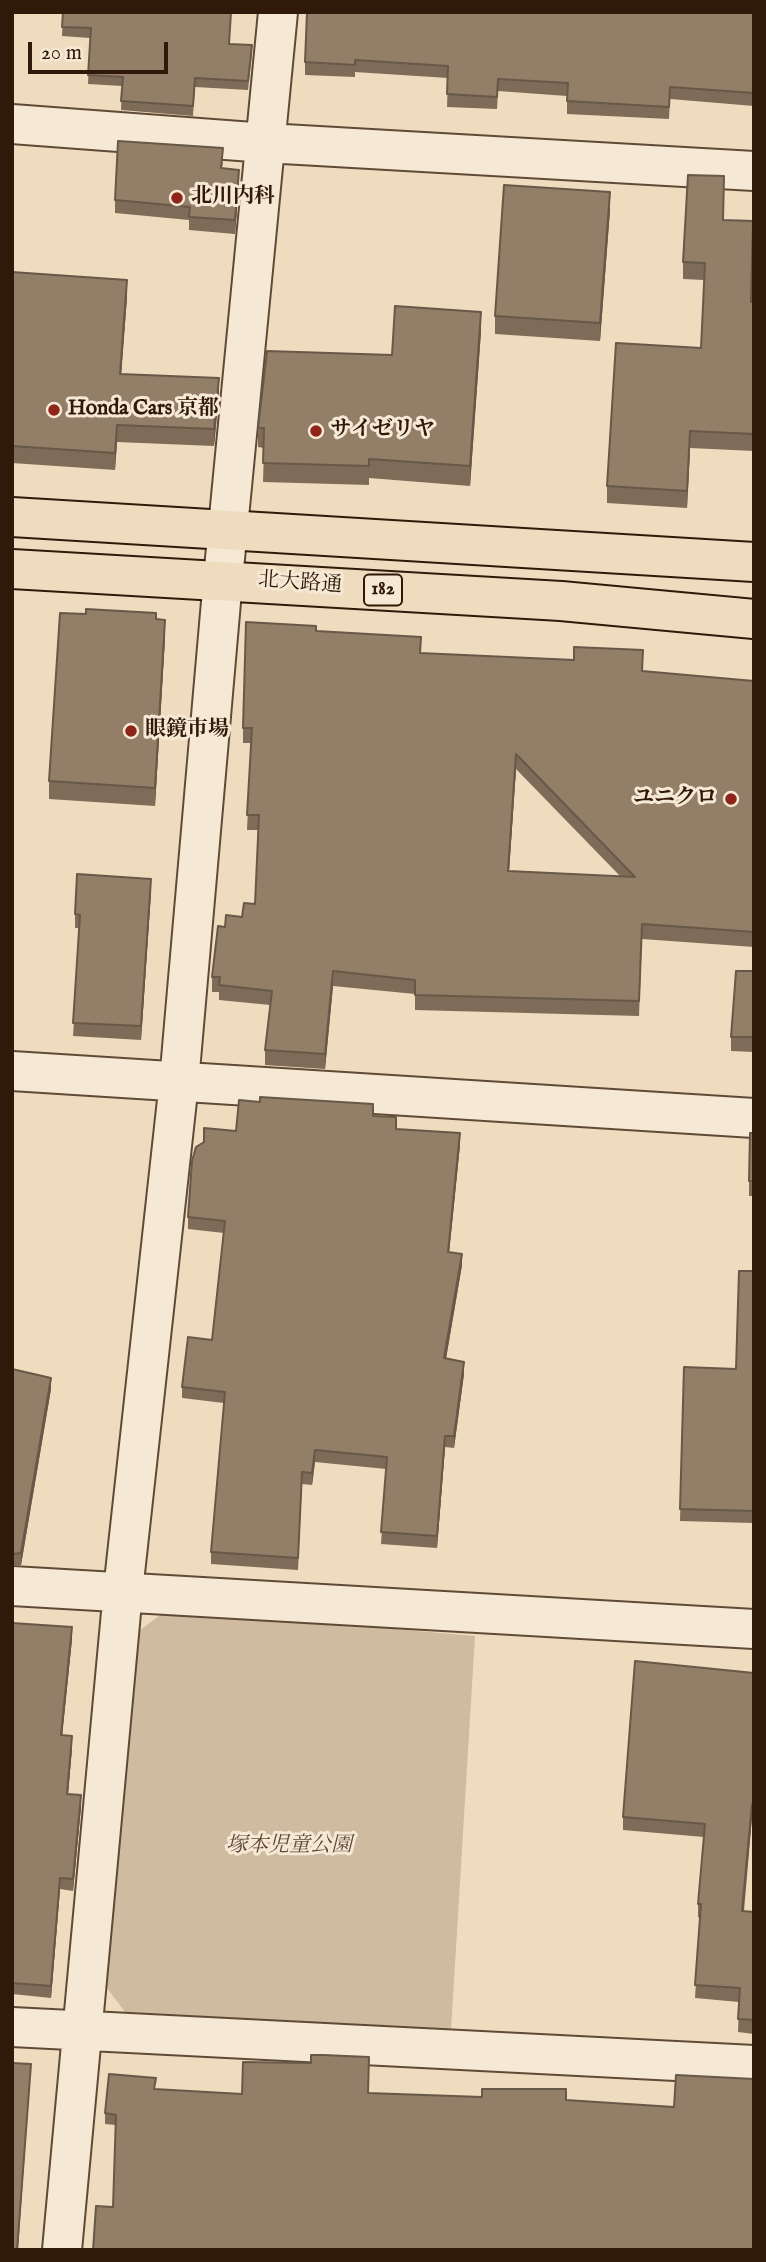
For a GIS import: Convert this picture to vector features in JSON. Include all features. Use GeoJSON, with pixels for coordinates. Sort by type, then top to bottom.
{"type":"FeatureCollection","features":[{"type":"Feature","properties":{"kind":"main road"},"geometry":{"type":"LineString","coordinates":[[12,517],[754,562]]}},
{"type":"Feature","properties":{"kind":"main road","name":"北大路通"},"geometry":{"type":"LineString","coordinates":[[12,569],[223,579],[561,601],[754,620]]}},
{"type":"Feature","properties":{"kind":"street"},"geometry":{"type":"LineString","coordinates":[[62,2250],[123,1591],[179,1082],[223,579],[278,12]]}},
{"type":"Feature","properties":{"kind":"street"},"geometry":{"type":"LineString","coordinates":[[12,124],[266,143],[754,171]]}},
{"type":"Feature","properties":{"kind":"street"},"geometry":{"type":"LineString","coordinates":[[12,1071],[754,1118]]}},
{"type":"Feature","properties":{"kind":"street"},"geometry":{"type":"LineString","coordinates":[[12,1586],[754,1629]]}},
{"type":"Feature","properties":{"kind":"street"},"geometry":{"type":"LineString","coordinates":[[12,2027],[754,2064]]}},
{"type":"Feature","properties":{"kind":"green space","name":"塚本児童公園"},"geometry":{"type":"Polygon","coordinates":[[[168,1609],[475,1636],[451,2030],[125,2012],[101,1980],[139,1631],[168,1609]]]}},
{"type":"Feature","properties":{"kind":"building"},"geometry":{"type":"Polygon","coordinates":[[[63,12],[231,12],[229,44],[252,45],[248,81],[195,78],[193,106],[121,101],[123,77],[88,75],[91,28],[62,27],[63,12]]]}},
{"type":"Feature","properties":{"kind":"building"},"geometry":{"type":"Polygon","coordinates":[[[307,12],[754,12],[754,93],[670,87],[669,107],[567,101],[568,83],[498,79],[497,97],[447,94],[448,66],[355,60],[355,65],[305,62],[307,12]]]}},
{"type":"Feature","properties":{"kind":"building","name":"北川内科"},"geometry":{"type":"Polygon","coordinates":[[[118,141],[223,148],[221,168],[239,170],[235,220],[189,217],[190,207],[115,200],[118,141]]]}},
{"type":"Feature","properties":{"kind":"building"},"geometry":{"type":"Polygon","coordinates":[[[688,175],[724,176],[723,220],[753,221],[751,302],[754,302],[754,434],[690,431],[687,491],[607,486],[616,343],[701,348],[705,263],[683,262],[688,175]]]}},
{"type":"Feature","properties":{"kind":"building"},"geometry":{"type":"Polygon","coordinates":[[[504,185],[610,192],[600,323],[495,316],[504,185]]]}},
{"type":"Feature","properties":{"kind":"building"},"geometry":{"type":"Polygon","coordinates":[[[12,272],[127,280],[120,374],[219,378],[214,429],[117,425],[115,453],[12,446],[12,272]]]}},
{"type":"Feature","properties":{"kind":"building"},"geometry":{"type":"Polygon","coordinates":[[[395,306],[481,312],[470,466],[369,459],[369,466],[263,463],[264,428],[258,428],[267,351],[392,355],[395,306]]]}},
{"type":"Feature","properties":{"kind":"building"},"geometry":{"type":"Polygon","coordinates":[[[86,609],[156,613],[156,619],[165,620],[155,788],[49,781],[60,613],[86,614],[86,609]]]}},
{"type":"Feature","properties":{"kind":"building"},"geometry":{"type":"Polygon","coordinates":[[[246,622],[316,626],[316,631],[421,637],[420,653],[574,660],[574,647],[643,650],[642,671],[754,681],[754,932],[642,924],[639,1001],[415,995],[415,980],[333,971],[325,1054],[265,1050],[272,991],[219,985],[220,977],[212,977],[218,926],[225,927],[226,915],[242,917],[244,903],[255,904],[259,815],[247,815],[252,728],[243,728],[246,622]],[[516,754],[508,871],[635,877],[516,754]]]}},
{"type":"Feature","properties":{"kind":"building"},"geometry":{"type":"Polygon","coordinates":[[[77,874],[151,879],[141,1026],[73,1023],[80,915],[75,914],[77,874]]]}},
{"type":"Feature","properties":{"kind":"building"},"geometry":{"type":"Polygon","coordinates":[[[736,971],[754,971],[754,1037],[731,1037],[736,971]]]}},
{"type":"Feature","properties":{"kind":"building"},"geometry":{"type":"Polygon","coordinates":[[[260,1097],[373,1104],[373,1116],[396,1117],[396,1129],[460,1133],[448,1252],[462,1254],[444,1358],[464,1362],[454,1436],[445,1436],[437,1536],[381,1532],[387,1457],[315,1450],[312,1473],[302,1472],[298,1558],[211,1552],[225,1392],[182,1387],[188,1337],[212,1340],[225,1221],[188,1217],[192,1161],[196,1147],[204,1142],[204,1128],[236,1131],[239,1100],[260,1102],[260,1097]]]}},
{"type":"Feature","properties":{"kind":"building"},"geometry":{"type":"Polygon","coordinates":[[[750,1133],[754,1133],[754,1181],[749,1181],[750,1133]]]}},
{"type":"Feature","properties":{"kind":"building"},"geometry":{"type":"Polygon","coordinates":[[[739,1271],[754,1271],[754,1511],[680,1509],[684,1367],[736,1369],[739,1271]]]}},
{"type":"Feature","properties":{"kind":"building"},"geometry":{"type":"Polygon","coordinates":[[[12,1369],[51,1378],[21,1553],[12,1554],[12,1369]]]}},
{"type":"Feature","properties":{"kind":"building"},"geometry":{"type":"Polygon","coordinates":[[[12,1623],[72,1627],[61,1735],[72,1736],[67,1794],[81,1795],[73,1879],[60,1878],[51,1986],[12,1983],[12,1623]]]}},
{"type":"Feature","properties":{"kind":"building"},"geometry":{"type":"Polygon","coordinates":[[[635,1661],[754,1673],[754,1804],[742,1911],[754,1912],[754,2020],[738,2019],[740,1988],[695,1985],[705,1824],[623,1817],[635,1661]]]}},
{"type":"Feature","properties":{"kind":"building"},"geometry":{"type":"Polygon","coordinates":[[[311,2055],[369,2057],[368,2093],[482,2097],[482,2089],[566,2089],[566,2100],[674,2107],[676,2075],[754,2079],[754,2250],[93,2250],[96,2206],[113,2207],[116,2115],[105,2113],[109,2074],[156,2078],[154,2089],[242,2094],[243,2062],[311,2063],[311,2055]]]}},
{"type":"Feature","properties":{"kind":"building"},"geometry":{"type":"Polygon","coordinates":[[[12,2063],[31,2064],[17,2250],[12,2250],[12,2063]]]}},
{"type":"Feature","properties":{"kind":"place","name":"北川内科"},"geometry":{"type":"Point","coordinates":[177,198]}},
{"type":"Feature","properties":{"kind":"place","name":"Honda Cars 京都"},"geometry":{"type":"Point","coordinates":[54,410]}},
{"type":"Feature","properties":{"kind":"place","name":"サイゼリヤ"},"geometry":{"type":"Point","coordinates":[316,431]}},
{"type":"Feature","properties":{"kind":"place","name":"眼鏡市場"},"geometry":{"type":"Point","coordinates":[131,731]}},
{"type":"Feature","properties":{"kind":"place","name":"ユニクロ"},"geometry":{"type":"Point","coordinates":[731,799]}}]}
